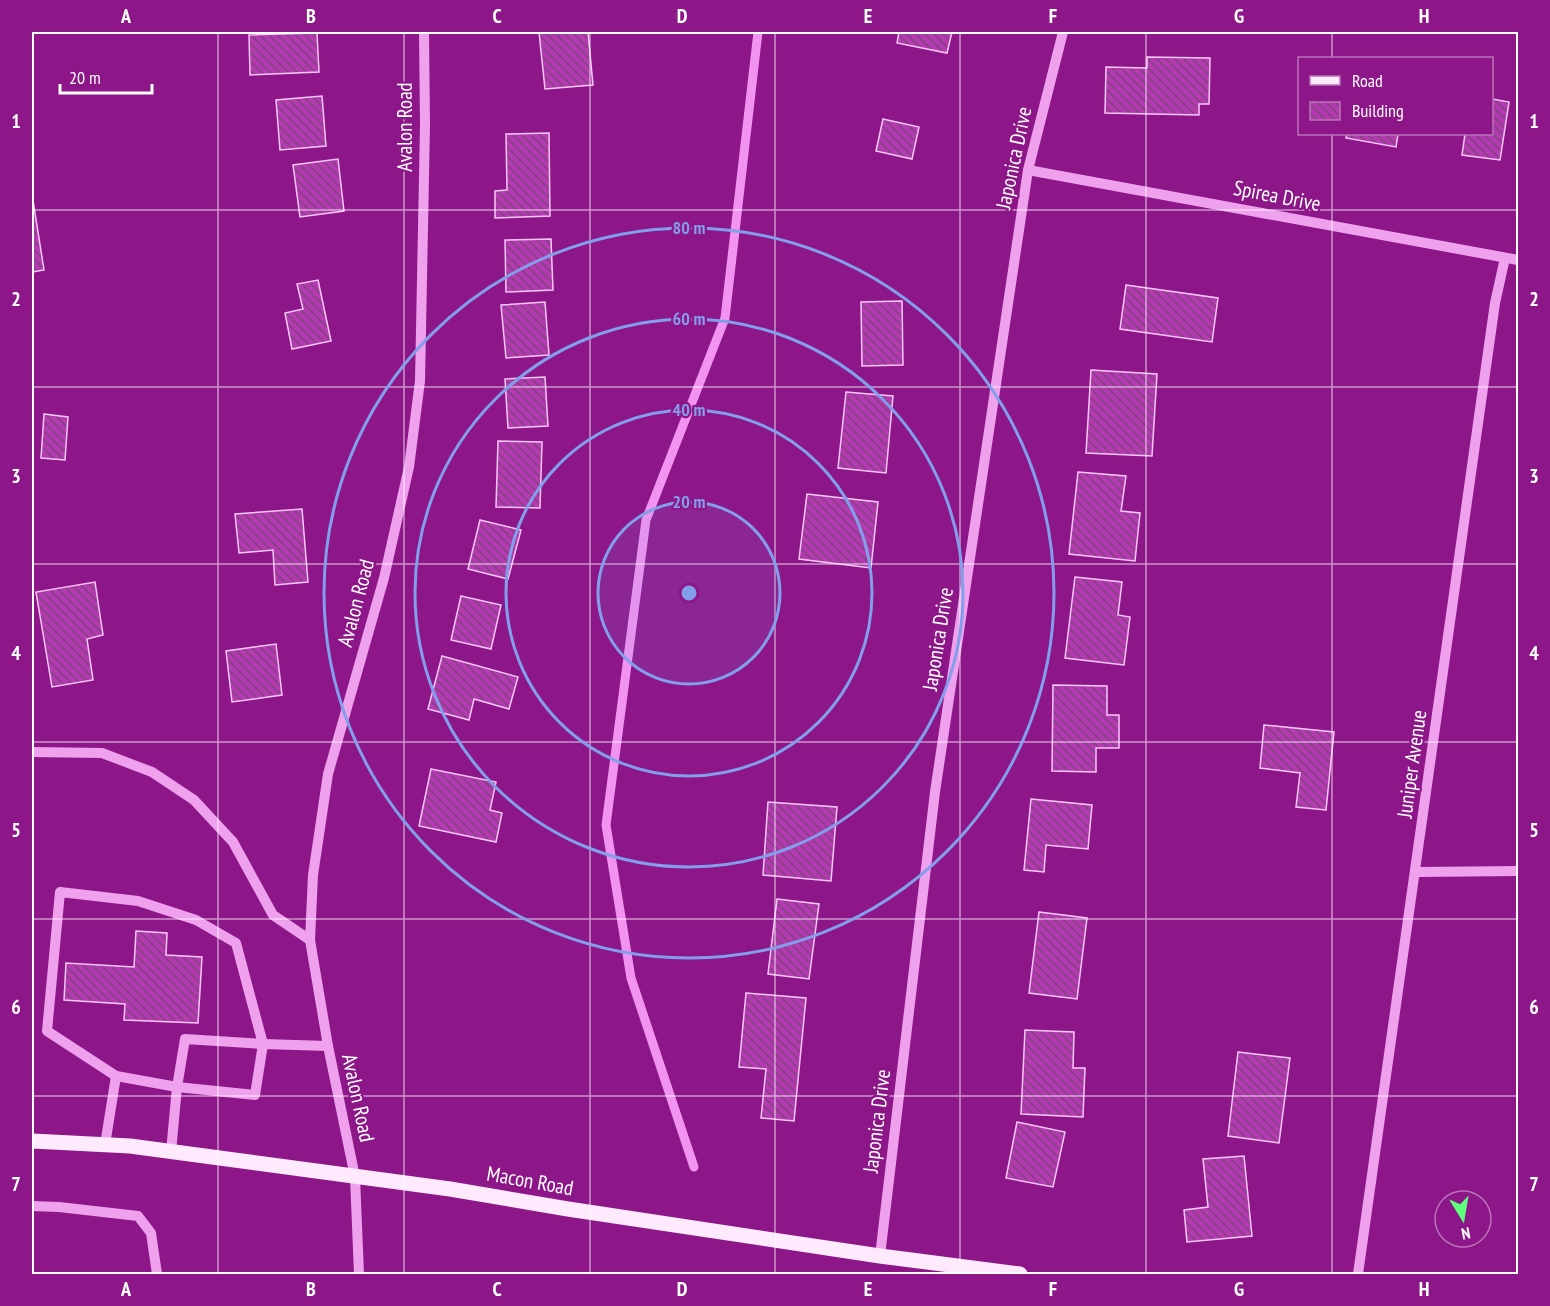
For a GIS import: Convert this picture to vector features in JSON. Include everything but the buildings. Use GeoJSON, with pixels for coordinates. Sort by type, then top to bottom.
{"type":"FeatureCollection","features":[{"type":"Feature","properties":{"kind":"main road","name":"Macon Road"},"geometry":{"type":"LineString","coordinates":[[32,1141],[171,1152],[450,1189],[568,1209],[1020,1275]]}},
{"type":"Feature","properties":{"kind":"street","name":"Avalon Road"},"geometry":{"type":"LineString","coordinates":[[359,1275],[355,1178],[328,1046],[310,940],[313,875],[328,774],[384,578],[409,467],[420,381],[425,125],[424,32]]}},
{"type":"Feature","properties":{"kind":"street","name":"Japonica Drive"},"geometry":{"type":"LineString","coordinates":[[880,1256],[935,792],[1028,170],[1062,32]]}},
{"type":"Feature","properties":{"kind":"street","name":"Spirea Drive"},"geometry":{"type":"LineString","coordinates":[[1028,170],[1518,260]]}},
{"type":"Feature","properties":{"kind":"street","name":"Juniper Avenue"},"geometry":{"type":"LineString","coordinates":[[1358,1275],[1417,872],[1495,303],[1505,258]]}},
{"type":"Feature","properties":{"kind":"street"},"geometry":{"type":"LineString","coordinates":[[32,752],[102,753],[152,772],[194,800],[233,842],[273,915],[310,940]]}},
{"type":"Feature","properties":{"kind":"street"},"geometry":{"type":"LineString","coordinates":[[1417,872],[1518,871]]}},
{"type":"Feature","properties":{"kind":"street"},"geometry":{"type":"LineString","coordinates":[[60,892],[148,904],[196,920],[236,943],[263,1044],[255,1095],[177,1087],[116,1076],[47,1031],[60,892]]}},
{"type":"Feature","properties":{"kind":"street"},"geometry":{"type":"LineString","coordinates":[[171,1152],[177,1087],[185,1039],[328,1046]]}},
{"type":"Feature","properties":{"kind":"street"},"geometry":{"type":"LineString","coordinates":[[105,1145],[116,1076]]}},
{"type":"Feature","properties":{"kind":"street"},"geometry":{"type":"LineString","coordinates":[[32,1206],[138,1216],[151,1233],[157,1275]]}},
{"type":"Feature","properties":{"kind":"waterway"},"geometry":{"type":"LineString","coordinates":[[694,1167],[631,978],[606,825],[646,520],[725,318],[758,32]]}}]}
